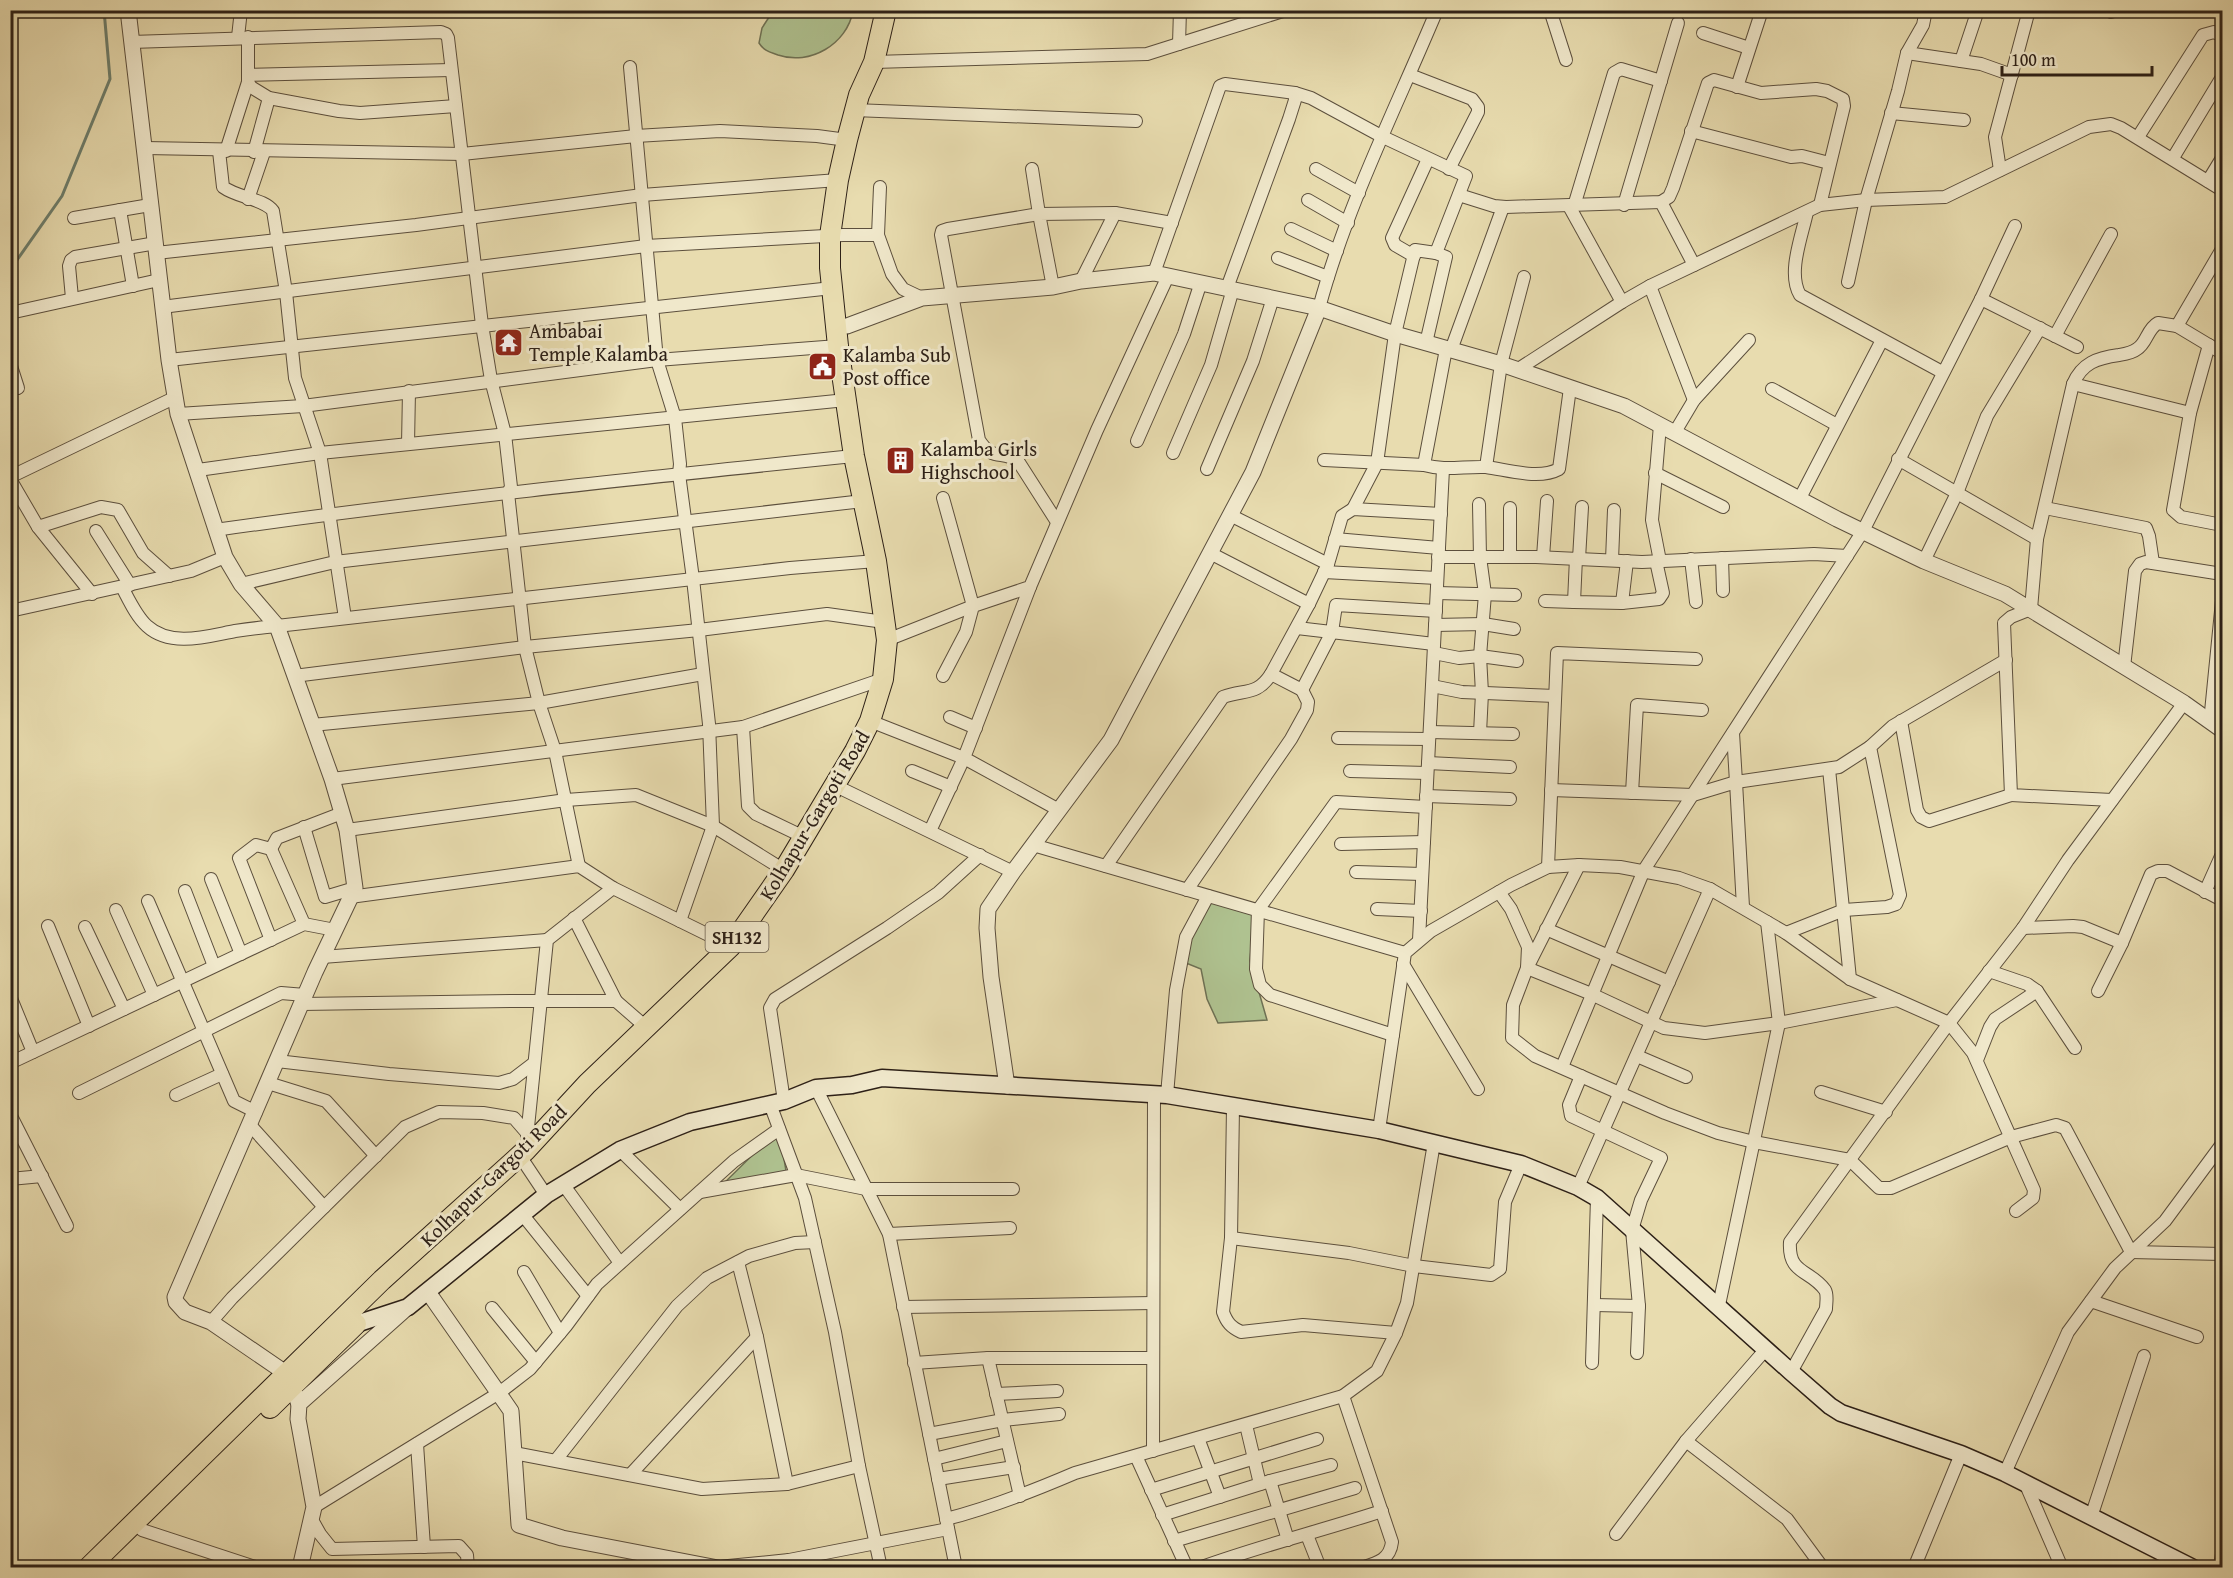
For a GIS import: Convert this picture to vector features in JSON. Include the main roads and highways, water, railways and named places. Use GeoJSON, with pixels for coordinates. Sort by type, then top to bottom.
{"type":"FeatureCollection","features":[{"type":"Feature","properties":{"kind":"main road"},"geometry":{"type":"LineString","coordinates":[[102,1568],[293,1389],[523,1151],[745,944],[779,896],[875,723],[895,683],[889,633],[886,554],[868,464],[847,326],[837,235],[858,145],[861,111],[870,98],[866,82],[874,62],[886,10]]}},
{"type":"Feature","properties":{"kind":"main road","name":"Kolhapur-Gargoti Road"},"geometry":{"type":"LineString","coordinates":[[861,111],[847,140],[838,180],[837,235],[830,268],[838,346],[854,456],[889,633],[875,723]]}},
{"type":"Feature","properties":{"kind":"main road","name":"Kolhapur-Gargoti Road"},"geometry":{"type":"LineString","coordinates":[[88,1568],[293,1389],[382,1280],[523,1151],[587,1084],[731,946],[804,837],[840,788]]}},
{"type":"Feature","properties":{"kind":"main road"},"geometry":{"type":"LineString","coordinates":[[357,1324],[408,1307],[522,1214],[563,1184],[620,1150],[690,1122],[777,1102],[816,1088],[852,1085],[882,1078],[1160,1095],[1379,1130],[1521,1164],[1578,1187],[1597,1198],[1719,1305],[1766,1350],[1841,1413],[1961,1454],[2006,1473],[2192,1567]]}},
{"type":"Feature","properties":{"kind":"waterway"},"geometry":{"type":"LineString","coordinates":[[10,270],[62,196],[110,79],[104,10]]}},
{"type":"Feature","properties":{"kind":"place","name":"Ambabai Temple Kalamba"},"geometry":{"type":"Point","coordinates":[508,342]}},
{"type":"Feature","properties":{"kind":"place","name":"Kalamba Sub Post office"},"geometry":{"type":"Point","coordinates":[822,366]}},
{"type":"Feature","properties":{"kind":"place","name":"Kalamba Girls Highschool"},"geometry":{"type":"Point","coordinates":[900,460]}}]}
